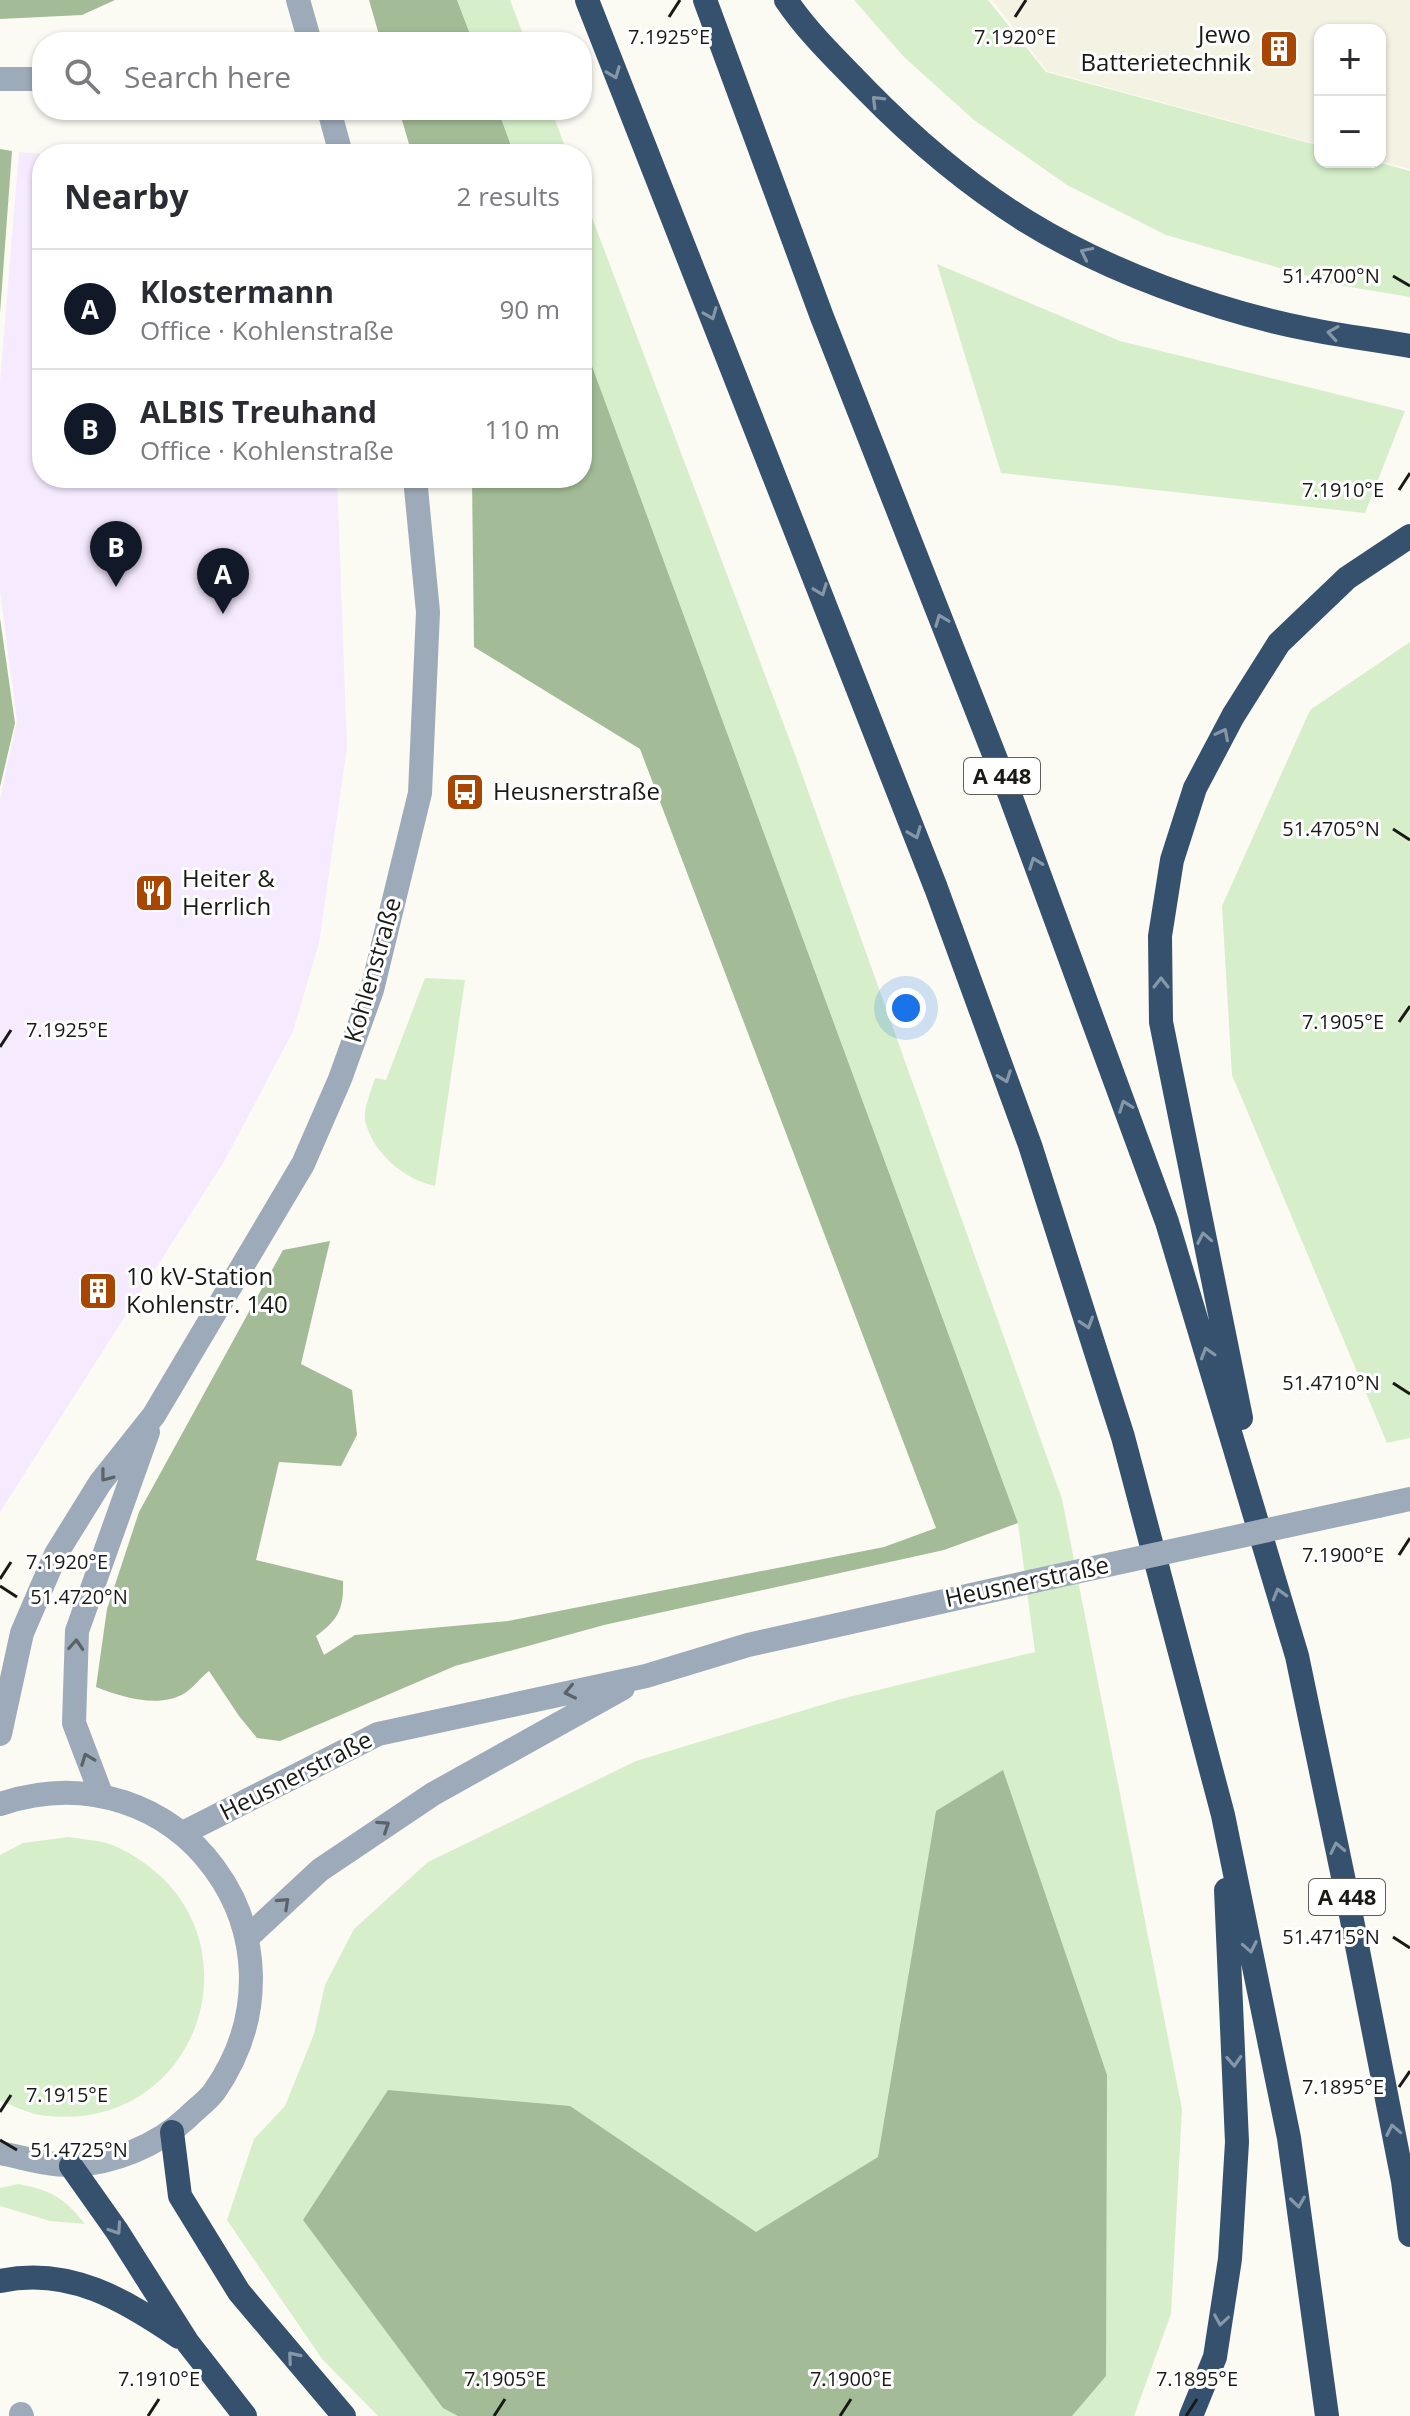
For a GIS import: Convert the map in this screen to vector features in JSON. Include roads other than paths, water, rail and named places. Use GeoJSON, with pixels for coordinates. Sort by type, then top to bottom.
{"type":"FeatureCollection","features":[{"type":"Feature","properties":{"kind":"highway"},"geometry":{"type":"LineString","coordinates":[[587,0],[936,888],[1030,1145],[1123,1437],[1223,1815],[1289,2138],[1327,2416]]}},
{"type":"Feature","properties":{"kind":"highway","name":"A 448"},"geometry":{"type":"LineString","coordinates":[[705,0],[822,317],[1010,795],[1167,1222],[1303,1686],[1384,2087],[1410,2235]]}},
{"type":"Feature","properties":{"kind":"highway"},"geometry":{"type":"LineString","coordinates":[[786,0],[804,27],[898,122],[962,175],[1025,221],[1090,256],[1228,309],[1307,329],[1410,346]]}},
{"type":"Feature","properties":{"kind":"highway"},"geometry":{"type":"LineString","coordinates":[[1269,1562],[1161,1022],[1160,936],[1172,860],[1195,788],[1233,716],[1279,643],[1347,578],[1410,536]]}},
{"type":"Feature","properties":{"kind":"highway"},"geometry":{"type":"LineString","coordinates":[[1191,2416],[1215,2357],[1230,2259],[1237,2142],[1223,1815]]}},
{"type":"Feature","properties":{"kind":"highway"},"geometry":{"type":"LineString","coordinates":[[172,2132],[180,2196],[239,2292],[344,2416]]}},
{"type":"Feature","properties":{"kind":"highway"},"geometry":{"type":"LineString","coordinates":[[71,2166],[117,2231],[188,2343],[245,2416]]}},
{"type":"Feature","properties":{"kind":"highway"},"geometry":{"type":"LineString","coordinates":[[0,2281],[20,2276],[96,2287],[138,2309],[188,2343]]}},
{"type":"Feature","properties":{"kind":"street"},"geometry":{"type":"LineString","coordinates":[[298,0],[307,32]]}},
{"type":"Feature","properties":{"kind":"street"},"geometry":{"type":"LineString","coordinates":[[0,79],[32,79]]}},
{"type":"Feature","properties":{"kind":"street"},"geometry":{"type":"LineString","coordinates":[[332,120],[338,144]]}},
{"type":"Feature","properties":{"kind":"street","name":"Kohlenstraße"},"geometry":{"type":"LineString","coordinates":[[0,1734],[22,1633],[56,1554],[100,1483],[154,1415],[303,1164],[340,1079],[372,990],[420,793],[428,612],[416,488]]}},
{"type":"Feature","properties":{"kind":"street","name":"Kohlenstraße"},"geometry":{"type":"LineString","coordinates":[[101,1794],[74,1723],[77,1631],[154,1415]]}},
{"type":"Feature","properties":{"kind":"street","name":"Heusnerstraße"},"geometry":{"type":"LineString","coordinates":[[183,1833],[378,1734],[646,1676],[748,1645],[1410,1499]]}},
{"type":"Feature","properties":{"kind":"street","name":"Heusnerstraße"},"geometry":{"type":"LineString","coordinates":[[248,1937],[320,1870],[433,1794],[646,1676]]}},
{"type":"Feature","properties":{"kind":"street"},"geometry":{"type":"LineString","coordinates":[[0,1804],[23,1796],[62,1791],[101,1794],[145,1808],[183,1833],[224,1880],[248,1937],[252,1992],[240,2046],[213,2094],[172,2132],[124,2156],[71,2166],[0,2153]]}},
{"type":"Feature","properties":{"kind":"place","name":"Jewo Batterietechnik"},"geometry":{"type":"Point","coordinates":[1279,49]}},
{"type":"Feature","properties":{"kind":"place","name":"ALBIS Treuhand"},"geometry":{"type":"Point","coordinates":[116,587]}},
{"type":"Feature","properties":{"kind":"place","name":"Klostermann"},"geometry":{"type":"Point","coordinates":[223,614]}},
{"type":"Feature","properties":{"kind":"place","name":"Heusnerstraße"},"geometry":{"type":"Point","coordinates":[465,792]}},
{"type":"Feature","properties":{"kind":"place","name":"Heiter & Herrlich"},"geometry":{"type":"Point","coordinates":[154,893]}},
{"type":"Feature","properties":{"kind":"place","name":"10 kV-Station Kohlenstr. 140"},"geometry":{"type":"Point","coordinates":[98,1291]}}]}
